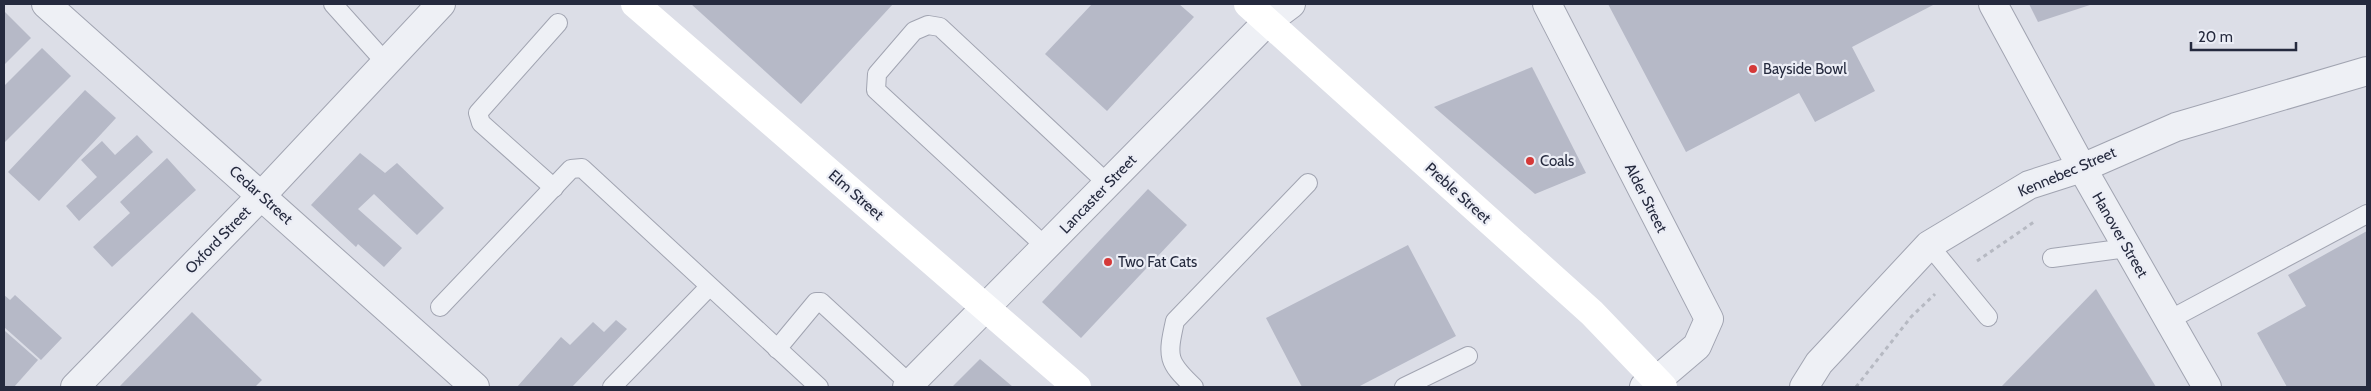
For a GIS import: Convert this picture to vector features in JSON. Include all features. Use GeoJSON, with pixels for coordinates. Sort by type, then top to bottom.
{"type":"FeatureCollection","features":[{"type":"Feature","properties":{"kind":"main road","name":"Elm Street"},"geometry":{"type":"LineString","coordinates":[[635,4],[1077,387]]}},
{"type":"Feature","properties":{"kind":"main road","name":"Preble Street"},"geometry":{"type":"LineString","coordinates":[[1258,13],[1592,313],[1654,385]]}},
{"type":"Feature","properties":{"kind":"street","name":"Cedar Street"},"geometry":{"type":"LineString","coordinates":[[46,4],[475,387]]}},
{"type":"Feature","properties":{"kind":"street","name":"Oxford Street"},"geometry":{"type":"LineString","coordinates":[[75,387],[262,195],[441,4]]}},
{"type":"Feature","properties":{"kind":"street","name":"Lancaster Street"},"geometry":{"type":"LineString","coordinates":[[909,386],[1108,184],[1258,13],[1291,4]]}},
{"type":"Feature","properties":{"kind":"street","name":"Alder Street"},"geometry":{"type":"LineString","coordinates":[[1547,4],[1709,319],[1697,346],[1654,385]]}},
{"type":"Feature","properties":{"kind":"street","name":"Hanover Street"},"geometry":{"type":"LineString","coordinates":[[1993,4],[2082,168],[2207,387]]}},
{"type":"Feature","properties":{"kind":"street","name":"Kennebec Street"},"geometry":{"type":"LineString","coordinates":[[1804,387],[1819,363],[1929,244],[2029,185],[2082,168],[2176,127],[2367,71]]}},
{"type":"Feature","properties":{"kind":"lane"},"geometry":{"type":"LineString","coordinates":[[333,4],[385,62]]}},
{"type":"Feature","properties":{"kind":"lane"},"geometry":{"type":"LineString","coordinates":[[554,188],[481,123],[478,113],[558,23]]}},
{"type":"Feature","properties":{"kind":"lane"},"geometry":{"type":"LineString","coordinates":[[1046,247],[876,90],[877,74],[914,31],[928,25],[940,27],[1108,184]]}},
{"type":"Feature","properties":{"kind":"lane"},"geometry":{"type":"LineString","coordinates":[[440,307],[571,169],[582,168],[818,387]]}},
{"type":"Feature","properties":{"kind":"lane"},"geometry":{"type":"LineString","coordinates":[[1194,387],[1176,370],[1168,349],[1175,321],[1308,183]]}},
{"type":"Feature","properties":{"kind":"lane"},"geometry":{"type":"LineString","coordinates":[[2170,320],[2367,214]]}},
{"type":"Feature","properties":{"kind":"lane"},"geometry":{"type":"LineString","coordinates":[[1929,244],[1988,318]]}},
{"type":"Feature","properties":{"kind":"lane"},"geometry":{"type":"LineString","coordinates":[[2052,258],[2127,248]]}},
{"type":"Feature","properties":{"kind":"lane"},"geometry":{"type":"LineString","coordinates":[[612,387],[710,287]]}},
{"type":"Feature","properties":{"kind":"lane"},"geometry":{"type":"LineString","coordinates":[[777,349],[816,302],[821,302],[909,386]]}},
{"type":"Feature","properties":{"kind":"lane"},"geometry":{"type":"LineString","coordinates":[[1404,387],[1468,356]]}},
{"type":"Feature","properties":{"kind":"building"},"geometry":{"type":"Polygon","coordinates":[[[691,4],[893,4],[801,104],[691,4]]]}},
{"type":"Feature","properties":{"kind":"building"},"geometry":{"type":"Polygon","coordinates":[[[1092,4],[1179,4],[1194,17],[1107,111],[1045,54],[1092,4]]]}},
{"type":"Feature","properties":{"kind":"building","name":"Bayside Bowl"},"geometry":{"type":"Polygon","coordinates":[[[1608,4],[1935,4],[1852,47],[1875,91],[1815,122],[1799,93],[1686,152],[1608,4]]]}},
{"type":"Feature","properties":{"kind":"building"},"geometry":{"type":"Polygon","coordinates":[[[2029,4],[2093,4],[2038,22],[2029,4]]]}},
{"type":"Feature","properties":{"kind":"building"},"geometry":{"type":"Polygon","coordinates":[[[4,11],[31,38],[4,65],[4,11]]]}},
{"type":"Feature","properties":{"kind":"building"},"geometry":{"type":"Polygon","coordinates":[[[42,48],[71,76],[4,143],[4,86],[42,48]]]}},
{"type":"Feature","properties":{"kind":"building"},"geometry":{"type":"Polygon","coordinates":[[[1532,67],[1586,173],[1535,194],[1434,107],[1532,67]]]}},
{"type":"Feature","properties":{"kind":"building"},"geometry":{"type":"Polygon","coordinates":[[[85,90],[116,118],[39,201],[8,172],[85,90]]]}},
{"type":"Feature","properties":{"kind":"building"},"geometry":{"type":"Polygon","coordinates":[[[137,135],[153,152],[79,221],[66,206],[97,177],[81,160],[102,141],[115,155],[137,135]]]}},
{"type":"Feature","properties":{"kind":"building"},"geometry":{"type":"Polygon","coordinates":[[[360,153],[385,173],[397,163],[444,208],[417,235],[374,194],[358,209],[402,248],[384,267],[358,244],[356,247],[311,205],[360,153]]]}},
{"type":"Feature","properties":{"kind":"building"},"geometry":{"type":"Polygon","coordinates":[[[167,158],[196,190],[112,267],[93,247],[130,213],[120,202],[167,158]]]}},
{"type":"Feature","properties":{"kind":"building"},"geometry":{"type":"Polygon","coordinates":[[[1148,189],[1187,225],[1081,338],[1042,302],[1148,189]]]}},
{"type":"Feature","properties":{"kind":"building"},"geometry":{"type":"Polygon","coordinates":[[[2367,231],[2367,387],[2287,387],[2257,333],[2306,306],[2288,275],[2367,231]]]}},
{"type":"Feature","properties":{"kind":"building"},"geometry":{"type":"Polygon","coordinates":[[[1408,245],[1456,336],[1358,387],[1302,387],[1266,318],[1408,245]]]}},
{"type":"Feature","properties":{"kind":"building"},"geometry":{"type":"Polygon","coordinates":[[[2096,289],[2156,387],[2001,387],[2096,289]]]}},
{"type":"Feature","properties":{"kind":"building"},"geometry":{"type":"Polygon","coordinates":[[[4,295],[10,300],[15,295],[62,338],[41,360],[4,327],[4,295]]]}},
{"type":"Feature","properties":{"kind":"building"},"geometry":{"type":"Polygon","coordinates":[[[192,312],[262,380],[255,387],[119,387],[192,312]]]}},
{"type":"Feature","properties":{"kind":"building"},"geometry":{"type":"Polygon","coordinates":[[[616,320],[627,329],[572,387],[517,387],[561,337],[570,345],[593,322],[604,332],[616,320]]]}},
{"type":"Feature","properties":{"kind":"building"},"geometry":{"type":"Polygon","coordinates":[[[5,331],[38,360],[14,387],[4,387],[5,331]]]}},
{"type":"Feature","properties":{"kind":"building"},"geometry":{"type":"Polygon","coordinates":[[[980,359],[1013,387],[952,387],[980,359]]]}},
{"type":"Feature","properties":{"kind":"place","name":"Bayside Bowl"},"geometry":{"type":"Point","coordinates":[1753,69]}},
{"type":"Feature","properties":{"kind":"place","name":"Coals"},"geometry":{"type":"Point","coordinates":[1530,161]}},
{"type":"Feature","properties":{"kind":"place","name":"Two Fat Cats"},"geometry":{"type":"Point","coordinates":[1108,262]}}]}
